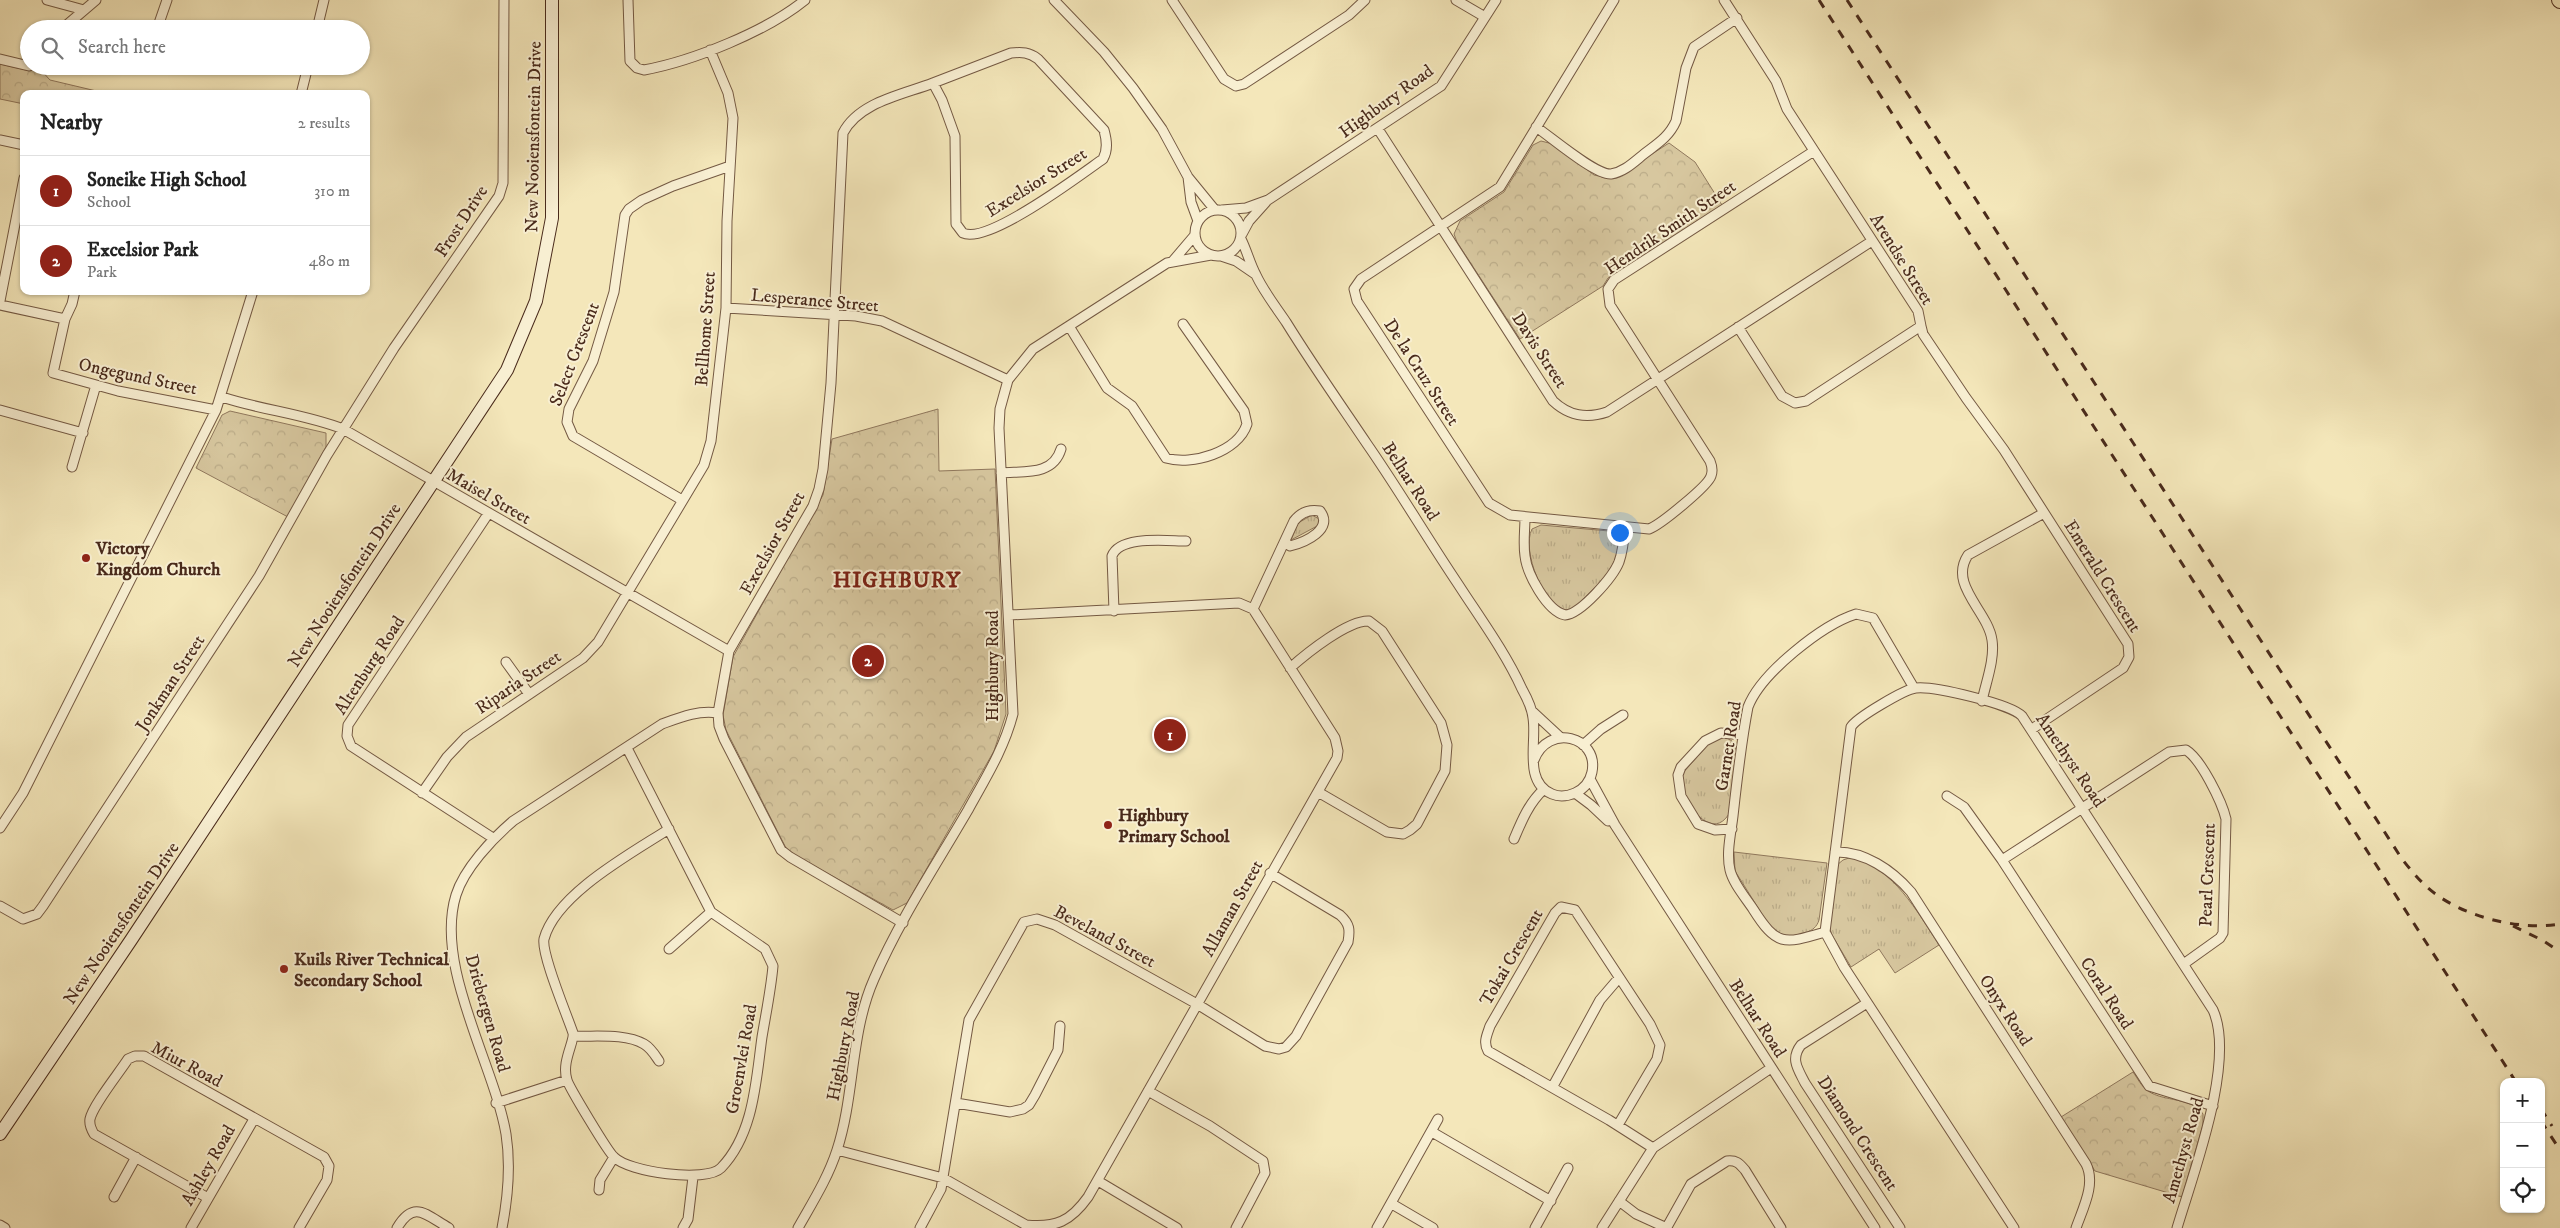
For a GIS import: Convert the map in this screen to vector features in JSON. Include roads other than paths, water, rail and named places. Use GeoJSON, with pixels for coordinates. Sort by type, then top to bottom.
{"type":"FeatureCollection","features":[{"type":"Feature","properties":{"kind":"street"},"geometry":{"type":"LineString","coordinates":[[47,0],[84,10]]}},
{"type":"Feature","properties":{"kind":"street"},"geometry":{"type":"LineString","coordinates":[[72,20],[96,0]]}},
{"type":"Feature","properties":{"kind":"street"},"geometry":{"type":"LineString","coordinates":[[160,20],[167,0]]}},
{"type":"Feature","properties":{"kind":"street"},"geometry":{"type":"LineString","coordinates":[[319,20],[324,0]]}},
{"type":"Feature","properties":{"kind":"street","name":"Frost Drive"},"geometry":{"type":"LineString","coordinates":[[343,429],[394,348],[499,196],[503,183],[504,0]]}},
{"type":"Feature","properties":{"kind":"street","name":"New Nooiensfontein Drive"},"geometry":{"type":"LineString","coordinates":[[0,1134],[131,940],[507,370],[536,301],[552,218],[552,0]]}},
{"type":"Feature","properties":{"kind":"street"},"geometry":{"type":"LineString","coordinates":[[628,0],[628,55],[630,61],[637,68],[644,70],[710,50],[770,23],[789,13],[806,0]]}},
{"type":"Feature","properties":{"kind":"street"},"geometry":{"type":"LineString","coordinates":[[1054,0],[1104,52],[1134,88],[1162,130],[1188,177],[1218,210]]}},
{"type":"Feature","properties":{"kind":"street"},"geometry":{"type":"LineString","coordinates":[[1172,0],[1224,79],[1236,86],[1244,84],[1349,15],[1364,0]]}},
{"type":"Feature","properties":{"kind":"street"},"geometry":{"type":"LineString","coordinates":[[1456,0],[1485,17]]}},
{"type":"Feature","properties":{"kind":"street","name":"Highbury Road"},"geometry":{"type":"LineString","coordinates":[[1218,210],[1246,208],[1268,200],[1378,130],[1441,86],[1496,0]]}},
{"type":"Feature","properties":{"kind":"street","name":"De la Cruz Street"},"geometry":{"type":"LineString","coordinates":[[1614,0],[1500,188],[1358,282],[1354,289],[1355,297],[1488,503],[1510,515],[1649,529],[1662,523],[1708,482],[1711,476],[1710,461],[1658,380]]}},
{"type":"Feature","properties":{"kind":"street","name":"Arendse Street"},"geometry":{"type":"LineString","coordinates":[[1724,0],[1776,81],[1787,108],[1918,311],[1921,326],[1806,401],[1795,403],[1782,396],[1738,327]]}},
{"type":"Feature","properties":{"kind":"street"},"geometry":{"type":"LineString","coordinates":[[1536,127],[1599,171],[1611,174],[1627,168],[1666,137],[1672,129],[1676,121],[1688,57],[1694,47],[1737,18]]}},
{"type":"Feature","properties":{"kind":"street","name":"Bellhome Street"},"geometry":{"type":"LineString","coordinates":[[627,593],[704,465],[711,441],[726,308],[733,111],[728,93],[710,50]]}},
{"type":"Feature","properties":{"kind":"street","name":"Excelsior Street"},"geometry":{"type":"LineString","coordinates":[[903,923],[781,850],[724,739],[719,726],[718,713],[729,651],[813,506],[820,489],[831,383],[843,133],[852,118],[860,111],[1011,53],[1031,54],[1038,59],[1104,130],[1106,139],[1105,154],[1102,160],[997,228],[981,233],[963,232],[956,224],[954,214],[955,136],[942,100],[933,83]]}},
{"type":"Feature","properties":{"kind":"street"},"geometry":{"type":"LineString","coordinates":[[0,59],[20,64]]}},
{"type":"Feature","properties":{"kind":"street"},"geometry":{"type":"LineString","coordinates":[[302,90],[306,75]]}},
{"type":"Feature","properties":{"kind":"street","name":"Davis Street"},"geometry":{"type":"LineString","coordinates":[[1378,130],[1553,401],[1564,410],[1585,416],[1607,412],[1872,241]]}},
{"type":"Feature","properties":{"kind":"street"},"geometry":{"type":"LineString","coordinates":[[0,140],[20,143]]}},
{"type":"Feature","properties":{"kind":"street","name":"Hendrik Smith Street"},"geometry":{"type":"LineString","coordinates":[[1658,380],[1608,301],[1608,289],[1612,282],[1814,151]]}},
{"type":"Feature","properties":{"kind":"street","name":"Select Crescent"},"geometry":{"type":"LineString","coordinates":[[682,500],[573,436],[569,428],[568,416],[593,361],[614,292],[622,222],[629,209],[673,186],[730,166]]}},
{"type":"Feature","properties":{"kind":"street"},"geometry":{"type":"LineString","coordinates":[[1188,177],[1191,202],[1198,221]]}},
{"type":"Feature","properties":{"kind":"street"},"geometry":{"type":"LineString","coordinates":[[0,301],[20,198]]}},
{"type":"Feature","properties":{"kind":"street","name":"Highbury Road"},"geometry":{"type":"LineString","coordinates":[[1241,236],[1249,222],[1268,200]]}},
{"type":"Feature","properties":{"kind":"street"},"geometry":{"type":"LineString","coordinates":[[1218,210],[1228,211],[1238,221],[1241,236],[1232,252],[1222,256],[1211,255],[1200,247],[1195,234],[1198,221],[1202,216],[1218,210]]}},
{"type":"Feature","properties":{"kind":"street","name":"Highbury Road"},"geometry":{"type":"LineString","coordinates":[[798,1228],[822,1186],[837,1150],[868,995],[903,923],[992,768],[1008,734],[1013,714],[1001,473],[1000,409],[1008,380],[1033,349],[1171,262],[1195,234]]}},
{"type":"Feature","properties":{"kind":"street","name":"Belhar Road"},"geometry":{"type":"LineString","coordinates":[[1241,236],[1256,274],[1492,637],[1518,681],[1531,710],[1534,728],[1534,760]]}},
{"type":"Feature","properties":{"kind":"street","name":"Highbury Road"},"geometry":{"type":"LineString","coordinates":[[1171,262],[1211,255]]}},
{"type":"Feature","properties":{"kind":"street","name":"Belhar Road"},"geometry":{"type":"LineString","coordinates":[[1222,256],[1236,261],[1256,274]]}},
{"type":"Feature","properties":{"kind":"street"},"geometry":{"type":"LineString","coordinates":[[0,305],[65,318],[74,295]]}},
{"type":"Feature","properties":{"kind":"street"},"geometry":{"type":"LineString","coordinates":[[0,828],[23,793],[216,410],[222,397],[252,295]]}},
{"type":"Feature","properties":{"kind":"street","name":"Lesperance Street"},"geometry":{"type":"LineString","coordinates":[[726,308],[835,315],[882,321],[1008,380]]}},
{"type":"Feature","properties":{"kind":"street","name":"Ongegund Street"},"geometry":{"type":"LineString","coordinates":[[65,318],[53,373],[96,386],[216,410]]}},
{"type":"Feature","properties":{"kind":"street"},"geometry":{"type":"LineString","coordinates":[[1069,326],[1107,388],[1132,406],[1166,458],[1188,461],[1201,460],[1218,452],[1241,436],[1247,424],[1244,411],[1182,324]]}},
{"type":"Feature","properties":{"kind":"street"},"geometry":{"type":"LineString","coordinates":[[1921,326],[1923,334],[1953,380],[2004,450],[2044,513]]}},
{"type":"Feature","properties":{"kind":"street"},"geometry":{"type":"LineString","coordinates":[[72,467],[96,386]]}},
{"type":"Feature","properties":{"kind":"street","name":"Maisel Street"},"geometry":{"type":"LineString","coordinates":[[222,397],[260,408],[327,423],[343,429],[729,651]]}},
{"type":"Feature","properties":{"kind":"street"},"geometry":{"type":"LineString","coordinates":[[0,410],[83,432]]}},
{"type":"Feature","properties":{"kind":"street","name":"Jonkman Street"},"geometry":{"type":"LineString","coordinates":[[0,906],[23,918],[37,914],[43,906],[259,576],[343,429]]}},
{"type":"Feature","properties":{"kind":"street"},"geometry":{"type":"LineString","coordinates":[[1001,473],[1045,470],[1054,463],[1061,449]]}},
{"type":"Feature","properties":{"kind":"street"},"geometry":{"type":"LineString","coordinates":[[1009,615],[1239,604],[1253,609],[1285,542],[1299,516],[1314,510],[1320,511],[1325,517],[1326,523],[1322,530],[1298,544],[1290,546],[1285,542]]}},
{"type":"Feature","properties":{"kind":"street","name":"Emerald Crescent"},"geometry":{"type":"LineString","coordinates":[[1982,700],[1993,649],[1992,636],[1963,581],[1962,567],[1968,555],[2044,513],[2128,644],[2129,657],[2123,668],[2032,729]]}},
{"type":"Feature","properties":{"kind":"street","name":"Altenburg Road"},"geometry":{"type":"LineString","coordinates":[[488,514],[348,725],[347,736],[351,746],[493,838]]}},
{"type":"Feature","properties":{"kind":"street"},"geometry":{"type":"LineString","coordinates":[[1525,517],[1524,554],[1530,573],[1550,607],[1565,615],[1579,610],[1614,572],[1622,555],[1625,527]]}},
{"type":"Feature","properties":{"kind":"street"},"geometry":{"type":"LineString","coordinates":[[1114,611],[1112,556],[1115,548],[1121,544],[1131,542],[1186,541]]}},
{"type":"Feature","properties":{"kind":"street","name":"Riparia Street"},"geometry":{"type":"LineString","coordinates":[[422,793],[447,757],[466,737],[583,658],[598,642],[627,593]]}},
{"type":"Feature","properties":{"kind":"street","name":"Allaman Street"},"geometry":{"type":"LineString","coordinates":[[837,1150],[943,1178],[1026,1225],[1041,1228],[1053,1227],[1068,1220],[1078,1211],[1098,1182],[1270,873],[1338,758],[1335,738],[1253,609]]}},
{"type":"Feature","properties":{"kind":"street","name":"Garnet Road"},"geometry":{"type":"LineString","coordinates":[[1825,932],[1787,941],[1770,933],[1731,874],[1729,862],[1732,829],[1748,707],[1756,690],[1804,643],[1856,614],[1873,618],[1914,688]]}},
{"type":"Feature","properties":{"kind":"street"},"geometry":{"type":"LineString","coordinates":[[1290,668],[1308,652],[1358,622],[1369,621],[1382,631],[1441,723],[1445,734],[1447,746],[1445,771],[1417,824],[1402,834],[1388,832],[1318,792]]}},
{"type":"Feature","properties":{"kind":"street"},"geometry":{"type":"LineString","coordinates":[[506,662],[529,694]]}},
{"type":"Feature","properties":{"kind":"street"},"geometry":{"type":"LineString","coordinates":[[1914,688],[1863,714],[1851,727],[1825,932],[1844,968],[2014,1228]]}},
{"type":"Feature","properties":{"kind":"street","name":"Amethyst Road"},"geometry":{"type":"LineString","coordinates":[[1914,688],[1939,690],[2015,710],[2032,729],[2213,1010],[2217,1023],[2217,1080],[2213,1106],[2177,1228]]}},
{"type":"Feature","properties":{"kind":"street","name":"Belhar Road"},"geometry":{"type":"LineString","coordinates":[[1531,710],[1560,738]]}},
{"type":"Feature","properties":{"kind":"street","name":"Driebergen Road"},"geometry":{"type":"LineString","coordinates":[[502,1228],[507,1205],[509,1161],[505,1132],[457,977],[452,927],[456,894],[493,838],[513,821],[662,724],[677,718],[707,711],[718,713]]}},
{"type":"Feature","properties":{"kind":"street"},"geometry":{"type":"LineString","coordinates":[[1583,745],[1601,729],[1623,715]]}},
{"type":"Feature","properties":{"kind":"street"},"geometry":{"type":"LineString","coordinates":[[1732,829],[1715,830],[1698,824],[1681,796],[1678,775],[1681,767],[1705,741],[1721,734],[1743,735]]}},
{"type":"Feature","properties":{"kind":"street"},"geometry":{"type":"LineString","coordinates":[[1560,738],[1572,739],[1583,745],[1592,763],[1590,779],[1575,793],[1559,796],[1544,789],[1535,776],[1534,760],[1542,746],[1560,738]]}},
{"type":"Feature","properties":{"kind":"street","name":"Groenvlei Road"},"geometry":{"type":"LineString","coordinates":[[614,1157],[628,1166],[693,1177],[713,1174],[721,1169],[742,1134],[748,1118],[773,966],[765,949],[711,912],[627,748]]}},
{"type":"Feature","properties":{"kind":"street","name":"Pearl Crescent"},"geometry":{"type":"LineString","coordinates":[[2083,807],[2170,752],[2186,750],[2196,759],[2222,807],[2226,819],[2224,916],[2220,938],[2185,964]]}},
{"type":"Feature","properties":{"kind":"street","name":"Belhar Road"},"geometry":{"type":"LineString","coordinates":[[1590,779],[1598,799],[1615,826],[1875,1228]]}},
{"type":"Feature","properties":{"kind":"street"},"geometry":{"type":"LineString","coordinates":[[1514,839],[1525,812],[1534,798],[1544,789]]}},
{"type":"Feature","properties":{"kind":"street","name":"Belhar Road"},"geometry":{"type":"LineString","coordinates":[[1575,793],[1592,804],[1615,826]]}},
{"type":"Feature","properties":{"kind":"street","name":"Coral Road"},"geometry":{"type":"LineString","coordinates":[[1947,796],[1964,807],[2002,860],[2149,1086],[2213,1106]]}},
{"type":"Feature","properties":{"kind":"street"},"geometry":{"type":"LineString","coordinates":[[2002,860],[2083,807]]}},
{"type":"Feature","properties":{"kind":"street"},"geometry":{"type":"LineString","coordinates":[[600,1190],[600,1180],[614,1157],[567,1080],[566,1058],[574,1036],[546,956],[544,940],[548,930],[574,894],[669,829]]}},
{"type":"Feature","properties":{"kind":"street","name":"Onyx Road"},"geometry":{"type":"LineString","coordinates":[[1835,852],[1856,853],[1865,857],[1903,884],[1911,892],[2086,1164],[2090,1185],[2076,1228]]}},
{"type":"Feature","properties":{"kind":"street"},"geometry":{"type":"LineString","coordinates":[[1197,1004],[1271,1048],[1286,1047],[1301,1027],[1348,942],[1349,926],[1340,915],[1270,873]]}},
{"type":"Feature","properties":{"kind":"street","name":"Tokai Crescent"},"geometry":{"type":"LineString","coordinates":[[1618,1125],[1657,1060],[1661,1048],[1650,1024],[1618,979],[1575,910],[1568,907],[1558,909],[1485,1038],[1488,1051],[1553,1086],[1653,1148]]}},
{"type":"Feature","properties":{"kind":"street"},"geometry":{"type":"LineString","coordinates":[[669,949],[711,912]]}},
{"type":"Feature","properties":{"kind":"street","name":"Beveland Street"},"geometry":{"type":"LineString","coordinates":[[920,1228],[941,1189],[969,1020],[1019,929],[1030,919],[1037,918],[1055,925],[1197,1004]]}},
{"type":"Feature","properties":{"kind":"street"},"geometry":{"type":"LineString","coordinates":[[1553,1086],[1600,1000],[1618,979]]}},
{"type":"Feature","properties":{"kind":"street","name":"Diamond Crescent"},"geometry":{"type":"LineString","coordinates":[[1867,1003],[1806,1041],[1795,1054],[1795,1060],[1805,1083],[1900,1228]]}},
{"type":"Feature","properties":{"kind":"street"},"geometry":{"type":"LineString","coordinates":[[956,1102],[1010,1112],[1018,1112],[1029,1105],[1058,1050],[1060,1026]]}},
{"type":"Feature","properties":{"kind":"street"},"geometry":{"type":"LineString","coordinates":[[574,1036],[622,1038],[637,1041],[650,1048],[659,1061]]}},
{"type":"Feature","properties":{"kind":"street","name":"Miur Road"},"geometry":{"type":"LineString","coordinates":[[208,1198],[94,1134],[89,1125],[92,1113],[128,1060],[136,1056],[144,1056],[324,1157],[328,1162],[330,1171],[327,1180],[299,1228]]}},
{"type":"Feature","properties":{"kind":"street"},"geometry":{"type":"LineString","coordinates":[[1602,1228],[1653,1148],[1771,1068]]}},
{"type":"Feature","properties":{"kind":"street"},"geometry":{"type":"LineString","coordinates":[[496,1102],[567,1080]]}},
{"type":"Feature","properties":{"kind":"street"},"geometry":{"type":"LineString","coordinates":[[1148,1091],[1210,1126],[1263,1161],[1265,1173],[1236,1228]]}},
{"type":"Feature","properties":{"kind":"street","name":"Ashley Road"},"geometry":{"type":"LineString","coordinates":[[191,1228],[254,1119]]}},
{"type":"Feature","properties":{"kind":"street"},"geometry":{"type":"LineString","coordinates":[[1377,1228],[1438,1119]]}},
{"type":"Feature","properties":{"kind":"street"},"geometry":{"type":"LineString","coordinates":[[1432,1132],[1551,1201]]}},
{"type":"Feature","properties":{"kind":"street"},"geometry":{"type":"LineString","coordinates":[[114,1197],[136,1157]]}},
{"type":"Feature","properties":{"kind":"street"},"geometry":{"type":"LineString","coordinates":[[1619,1201],[1636,1214],[1667,1227],[1691,1184],[1727,1161],[1733,1161],[1739,1163],[1745,1170],[1781,1228]]}},
{"type":"Feature","properties":{"kind":"street"},"geometry":{"type":"LineString","coordinates":[[1536,1228],[1568,1168]]}},
{"type":"Feature","properties":{"kind":"street"},"geometry":{"type":"LineString","coordinates":[[682,1228],[688,1219],[693,1177]]}},
{"type":"Feature","properties":{"kind":"street"},"geometry":{"type":"LineString","coordinates":[[1098,1182],[1178,1228]]}},
{"type":"Feature","properties":{"kind":"street"},"geometry":{"type":"LineString","coordinates":[[1392,1204],[1433,1228]]}},
{"type":"Feature","properties":{"kind":"street"},"geometry":{"type":"LineString","coordinates":[[398,1228],[405,1215],[411,1211],[419,1211],[449,1228]]}},
{"type":"Feature","properties":{"kind":"street"},"geometry":{"type":"LineString","coordinates":[[0,1225],[5,1228]]}},
{"type":"Feature","properties":{"kind":"railway"},"geometry":{"type":"LineString","coordinates":[[1819,0],[2513,1078]]}},
{"type":"Feature","properties":{"kind":"railway"},"geometry":{"type":"LineString","coordinates":[[1847,0],[2402,859],[2417,878],[2428,888],[2441,898],[2473,914],[2508,923],[2544,926],[2560,924]]}},
{"type":"Feature","properties":{"kind":"railway"},"geometry":{"type":"LineString","coordinates":[[2513,926],[2542,940],[2560,952]]}},
{"type":"Feature","properties":{"kind":"railway"},"geometry":{"type":"LineString","coordinates":[[2545,1115],[2552,1126]]}},
{"type":"Feature","properties":{"kind":"railway"},"geometry":{"type":"LineString","coordinates":[[2542,1123],[2560,1150]]}},
{"type":"Feature","properties":{"kind":"place","name":"Victory Kingdom Church"},"geometry":{"type":"Point","coordinates":[86,558]}},
{"type":"Feature","properties":{"kind":"place","name":"Excelsior Park"},"geometry":{"type":"Point","coordinates":[868,661]}},
{"type":"Feature","properties":{"kind":"place","name":"Soneike High School"},"geometry":{"type":"Point","coordinates":[1170,735]}},
{"type":"Feature","properties":{"kind":"place","name":"Highbury Primary School"},"geometry":{"type":"Point","coordinates":[1108,825]}},
{"type":"Feature","properties":{"kind":"place","name":"Kuils River Technical Secondary School"},"geometry":{"type":"Point","coordinates":[284,969]}},
{"type":"Feature","properties":{"kind":"district","name":"HIGHBURY"},"geometry":{"type":"Point","coordinates":[897,579]}}]}
